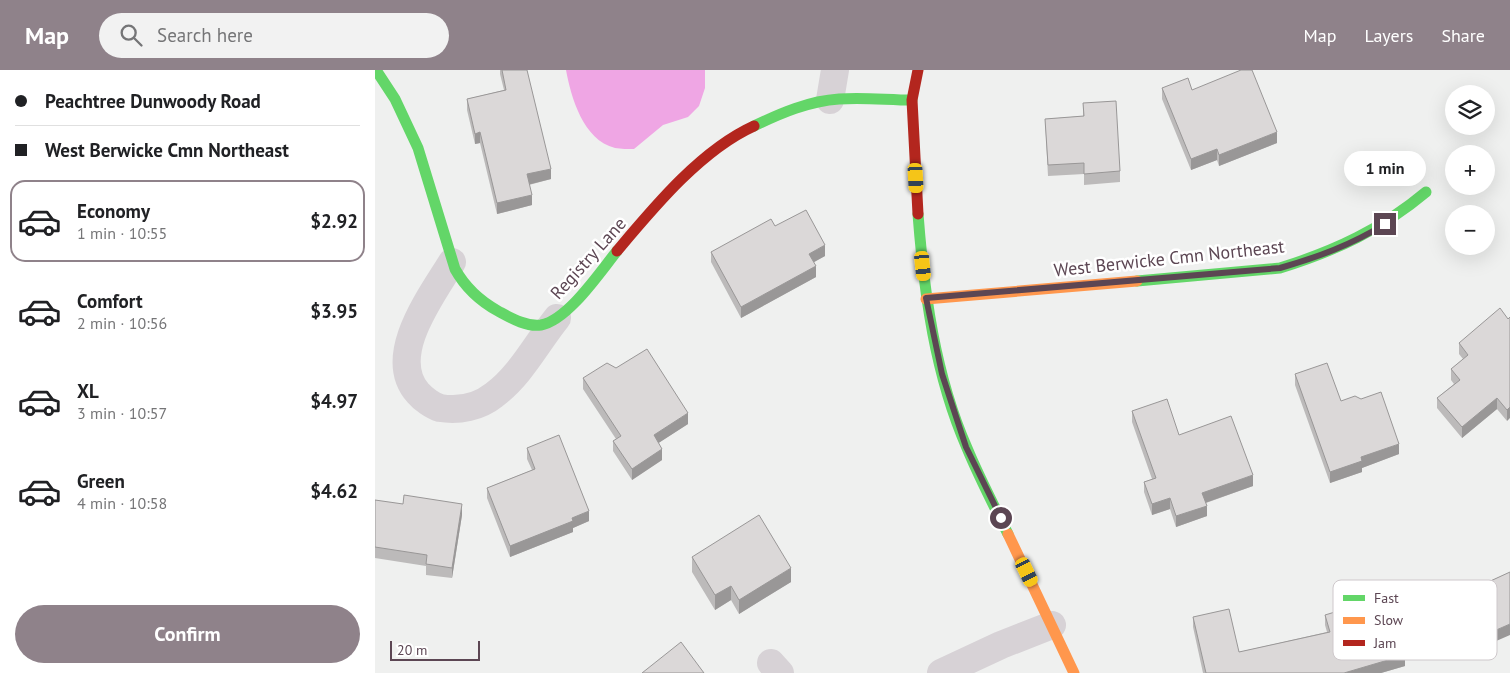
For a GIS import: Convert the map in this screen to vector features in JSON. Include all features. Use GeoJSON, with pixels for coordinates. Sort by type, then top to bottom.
{"type":"FeatureCollection","features":[{"type":"Feature","properties":{"kind":"street","name":"Registry Lane"},"geometry":{"type":"LineString","coordinates":[[377,70],[401,112],[421,157],[452,262],[461,280],[474,294],[505,314],[518,321],[539,325],[557,318],[574,302],[660,202],[716,150],[750,128],[787,111],[830,100],[912,100]]}},
{"type":"Feature","properties":{"kind":"street"},"geometry":{"type":"LineString","coordinates":[[830,100],[835,70]]}},
{"type":"Feature","properties":{"kind":"street"},"geometry":{"type":"LineString","coordinates":[[918,70],[912,100],[918,216],[926,298],[942,374],[966,447],[1052,625],[1073,673]]}},
{"type":"Feature","properties":{"kind":"street","name":"West Berwicke Cmn Northeast"},"geometry":{"type":"LineString","coordinates":[[926,298],[1280,268],[1318,257],[1359,240],[1398,217],[1426,192]]}},
{"type":"Feature","properties":{"kind":"street"},"geometry":{"type":"LineString","coordinates":[[452,262],[417,323],[406,357],[408,374],[413,386],[421,396],[437,407],[455,410],[475,405],[493,396],[509,382],[557,318]]}},
{"type":"Feature","properties":{"kind":"street"},"geometry":{"type":"LineString","coordinates":[[941,673],[1001,645],[1052,625]]}},
{"type":"Feature","properties":{"kind":"shaded area"},"geometry":{"type":"Polygon","coordinates":[[[566,70],[705,70],[705,88],[699,106],[688,117],[663,125],[634,149],[615,148],[595,136],[580,116],[571,92],[566,70]]]}},
{"type":"Feature","properties":{"kind":"building"},"geometry":{"type":"Polygon","coordinates":[[[502,70],[527,70],[551,169],[527,174],[532,195],[497,203],[480,132],[475,134],[467,99],[506,90],[502,70]]]}},
{"type":"Feature","properties":{"kind":"building"},"geometry":{"type":"Polygon","coordinates":[[[1241,70],[1252,70],[1277,132],[1219,155],[1217,149],[1191,159],[1162,88],[1188,78],[1192,90],[1241,70]]]}},
{"type":"Feature","properties":{"kind":"building"},"geometry":{"type":"Polygon","coordinates":[[[1116,101],[1120,171],[1084,174],[1084,163],[1048,165],[1045,119],[1084,116],[1083,103],[1116,101]]]}},
{"type":"Feature","properties":{"kind":"building"},"geometry":{"type":"Polygon","coordinates":[[[806,210],[825,245],[809,254],[816,266],[741,307],[711,252],[771,219],[775,226],[806,210]]]}},
{"type":"Feature","properties":{"kind":"building"},"geometry":{"type":"Polygon","coordinates":[[[1500,308],[1508,319],[1510,317],[1510,407],[1507,410],[1497,398],[1462,427],[1437,398],[1460,380],[1451,369],[1468,355],[1459,343],[1500,308]]]}},
{"type":"Feature","properties":{"kind":"building"},"geometry":{"type":"Polygon","coordinates":[[[647,349],[688,413],[654,435],[662,449],[632,469],[613,441],[621,436],[583,378],[607,363],[616,368],[647,349]]]}},
{"type":"Feature","properties":{"kind":"building"},"geometry":{"type":"Polygon","coordinates":[[[1327,363],[1341,401],[1355,396],[1361,399],[1381,392],[1399,444],[1361,457],[1362,461],[1330,472],[1295,374],[1327,363]]]}},
{"type":"Feature","properties":{"kind":"building"},"geometry":{"type":"Polygon","coordinates":[[[1167,399],[1179,435],[1231,416],[1253,475],[1202,493],[1207,506],[1176,516],[1170,498],[1152,504],[1144,482],[1156,478],[1132,411],[1167,399]]]}},
{"type":"Feature","properties":{"kind":"building"},"geometry":{"type":"Polygon","coordinates":[[[559,435],[589,511],[572,518],[573,521],[510,546],[487,488],[535,469],[527,448],[559,435]]]}},
{"type":"Feature","properties":{"kind":"building"},"geometry":{"type":"Polygon","coordinates":[[[404,495],[462,504],[452,568],[426,564],[427,555],[375,547],[375,500],[403,504],[404,495]]]}},
{"type":"Feature","properties":{"kind":"building"},"geometry":{"type":"Polygon","coordinates":[[[759,515],[791,568],[739,600],[731,586],[715,595],[692,557],[759,515]]]}},
{"type":"Feature","properties":{"kind":"building"},"geometry":{"type":"Polygon","coordinates":[[[1510,572],[1510,624],[1497,630],[1497,580],[1493,580],[1510,572]]]}},
{"type":"Feature","properties":{"kind":"building"},"geometry":{"type":"Polygon","coordinates":[[[1229,609],[1239,652],[1330,632],[1325,615],[1333,613],[1333,660],[1388,660],[1344,673],[1206,673],[1193,617],[1229,609]]]}},
{"type":"Feature","properties":{"kind":"building"},"geometry":{"type":"Polygon","coordinates":[[[681,642],[704,673],[642,673],[681,642]]]}},
{"type":"Feature","properties":{"kind":"traffic: fast"},"geometry":{"type":"LineString","coordinates":[[376,70],[395,99],[418,148],[455,269],[468,288],[485,303],[524,323],[541,325],[562,314],[572,305],[617,251]]}},
{"type":"Feature","properties":{"kind":"traffic: fast"},"geometry":{"type":"LineString","coordinates":[[754,126],[795,108],[828,100],[857,98],[912,100]]}},
{"type":"Feature","properties":{"kind":"traffic: fast"},"geometry":{"type":"LineString","coordinates":[[1137,281],[1280,268],[1357,238],[1392,217],[1426,192]]}},
{"type":"Feature","properties":{"kind":"traffic: fast"},"geometry":{"type":"LineString","coordinates":[[918,214],[928,304],[939,363],[947,392],[972,459],[1008,534]]}},
{"type":"Feature","properties":{"kind":"traffic: slow"},"geometry":{"type":"LineString","coordinates":[[926,299],[1137,281]]}},
{"type":"Feature","properties":{"kind":"traffic: slow"},"geometry":{"type":"LineString","coordinates":[[1008,534],[1074,673]]}},
{"type":"Feature","properties":{"kind":"traffic: jam"},"geometry":{"type":"LineString","coordinates":[[918,70],[912,100],[918,214]]}},
{"type":"Feature","properties":{"kind":"traffic: jam"},"geometry":{"type":"LineString","coordinates":[[617,251],[663,198],[697,164],[734,136],[754,126]]}},
{"type":"Feature","properties":{"kind":"route"},"geometry":{"type":"LineString","coordinates":[[1001,518],[966,447],[942,374],[926,298],[1280,268],[1318,257],[1359,240],[1385,224]]}}]}
